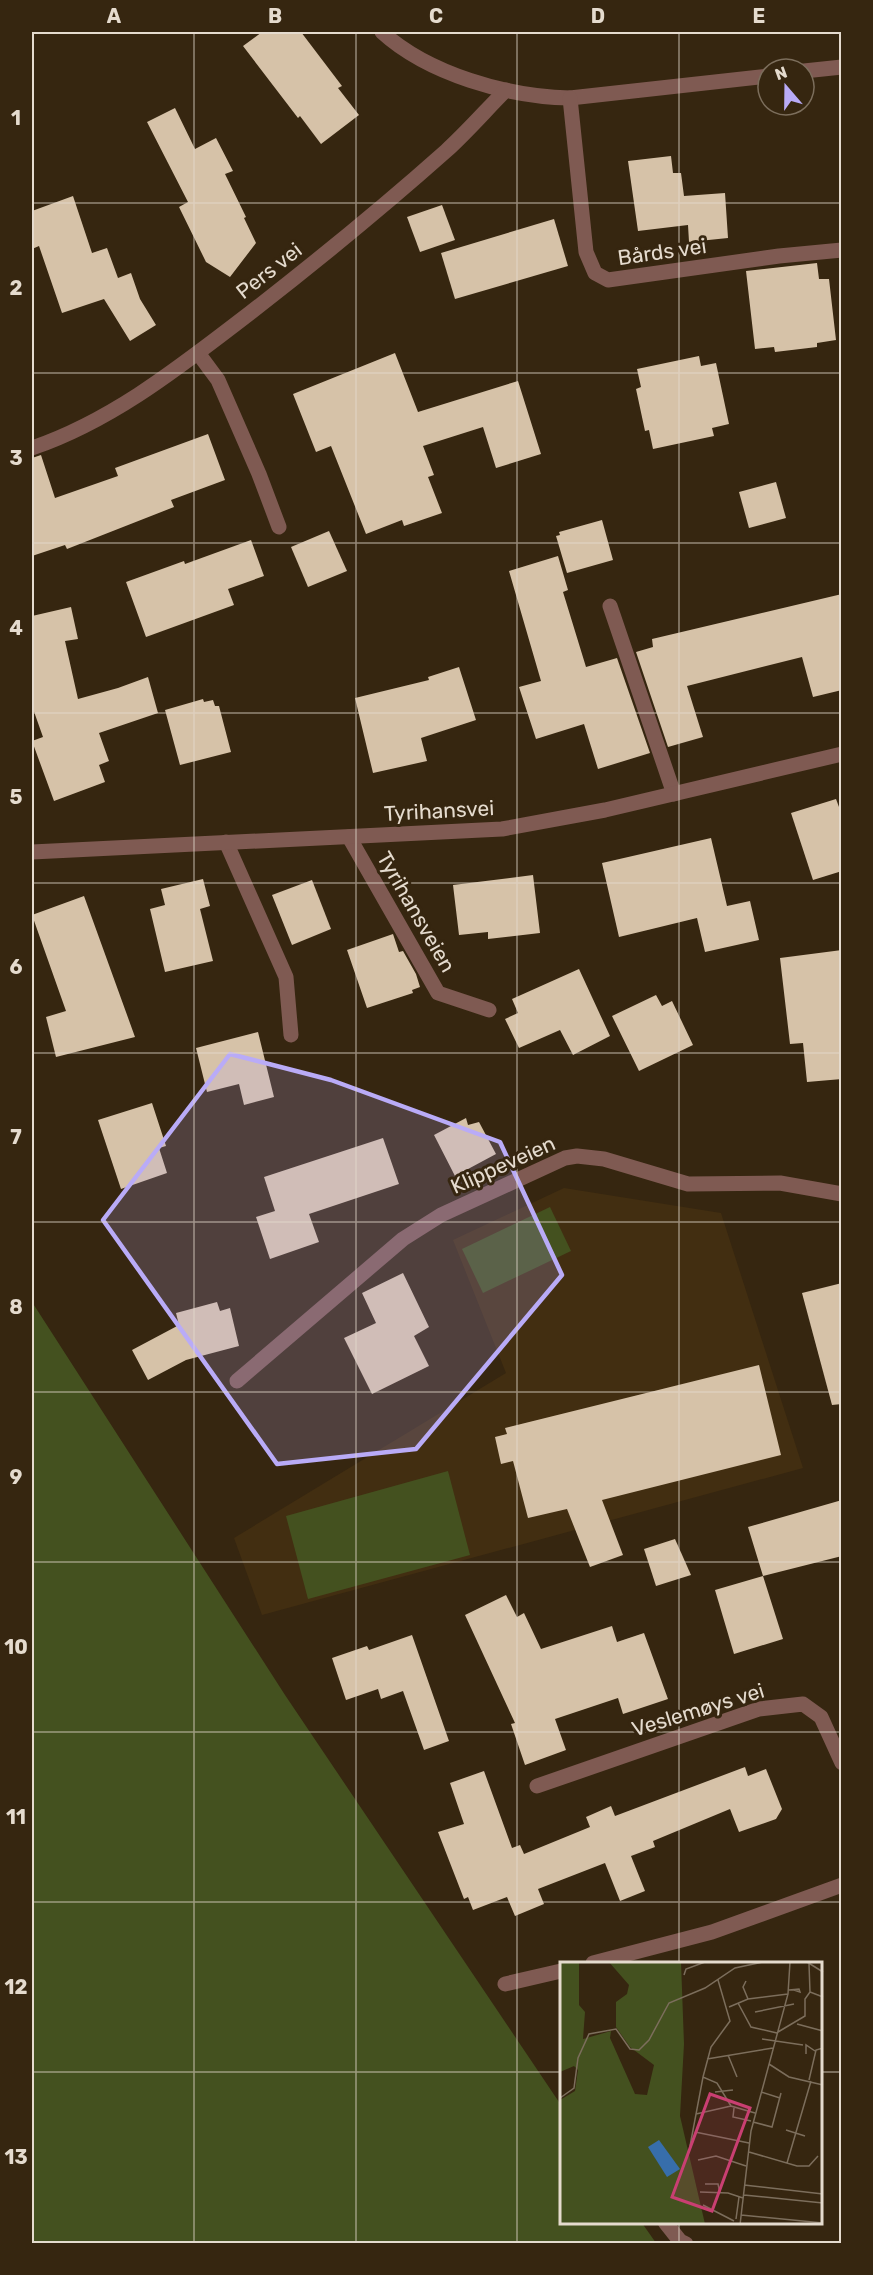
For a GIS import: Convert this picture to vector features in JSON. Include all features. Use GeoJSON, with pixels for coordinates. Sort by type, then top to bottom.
{"type":"FeatureCollection","features":[{"type":"Feature","properties":{"kind":"street"},"geometry":{"type":"LineString","coordinates":[[382,32],[411,54],[462,77],[545,98],[570,98],[756,77]]}},
{"type":"Feature","properties":{"kind":"street"},"geometry":{"type":"LineString","coordinates":[[816,70],[842,67]]}},
{"type":"Feature","properties":{"kind":"street","name":"Pers vei"},"geometry":{"type":"LineString","coordinates":[[32,448],[107,415],[165,378],[303,271],[447,150],[507,90]]}},
{"type":"Feature","properties":{"kind":"street","name":"Bårds vei"},"geometry":{"type":"LineString","coordinates":[[570,98],[586,252],[595,273],[608,280],[779,256],[842,250]]}},
{"type":"Feature","properties":{"kind":"street"},"geometry":{"type":"LineString","coordinates":[[198,353],[218,380],[259,474],[279,527]]}},
{"type":"Feature","properties":{"kind":"street"},"geometry":{"type":"LineString","coordinates":[[610,606],[674,794]]}},
{"type":"Feature","properties":{"kind":"street","name":"Tyrihansvei"},"geometry":{"type":"LineString","coordinates":[[32,852],[502,829],[605,810],[842,754]]}},
{"type":"Feature","properties":{"kind":"street","name":"Tyrihansveien"},"geometry":{"type":"LineString","coordinates":[[349,837],[438,993],[489,1010]]}},
{"type":"Feature","properties":{"kind":"street"},"geometry":{"type":"LineString","coordinates":[[226,842],[286,977],[291,1035]]}},
{"type":"Feature","properties":{"kind":"street","name":"Klippeveien"},"geometry":{"type":"LineString","coordinates":[[237,1382],[404,1239],[441,1215],[565,1158],[577,1156],[604,1159],[688,1184],[780,1183],[842,1194]]}},
{"type":"Feature","properties":{"kind":"street","name":"Veslemøys vei"},"geometry":{"type":"LineString","coordinates":[[537,1786],[759,1709],[803,1704],[821,1717],[842,1763]]}},
{"type":"Feature","properties":{"kind":"street"},"geometry":{"type":"LineString","coordinates":[[597,1962],[712,1932],[842,1885]]}},
{"type":"Feature","properties":{"kind":"street"},"geometry":{"type":"LineString","coordinates":[[505,1984],[560,1971]]}},
{"type":"Feature","properties":{"kind":"street"},"geometry":{"type":"LineString","coordinates":[[666,2224],[680,2241],[686,2244]]}},
{"type":"Feature","properties":{"kind":"highlighted area"},"geometry":{"type":"Polygon","coordinates":[[[230,1054],[331,1080],[500,1142],[562,1275],[416,1449],[277,1464],[103,1220],[230,1054]]]}},
{"type":"Feature","properties":{"kind":"shaded area"},"geometry":{"type":"Polygon","coordinates":[[[564,1188],[721,1213],[803,1468],[262,1615],[234,1538],[506,1373],[453,1240],[564,1188]]]}},
{"type":"Feature","properties":{"kind":"green space"},"geometry":{"type":"Polygon","coordinates":[[[550,1207],[571,1251],[483,1293],[462,1249],[550,1207]]]}},
{"type":"Feature","properties":{"kind":"green space"},"geometry":{"type":"Polygon","coordinates":[[[32,1302],[285,1695],[560,2104],[560,2224],[643,2224],[656,2243],[32,2243],[32,1302]]]}},
{"type":"Feature","properties":{"kind":"green space"},"geometry":{"type":"Polygon","coordinates":[[[448,1471],[470,1555],[308,1599],[286,1516],[448,1471]]]}},
{"type":"Feature","properties":{"kind":"building"},"geometry":{"type":"Polygon","coordinates":[[[262,32],[301,32],[342,86],[338,88],[359,115],[321,144],[300,116],[298,118],[243,46],[262,32]]]}},
{"type":"Feature","properties":{"kind":"building"},"geometry":{"type":"Polygon","coordinates":[[[175,108],[195,149],[216,138],[233,171],[225,174],[256,243],[230,277],[206,262],[179,207],[188,202],[147,122],[175,108]]]}},
{"type":"Feature","properties":{"kind":"building"},"geometry":{"type":"Polygon","coordinates":[[[671,156],[673,173],[681,173],[684,196],[725,193],[728,238],[689,242],[688,225],[638,231],[628,161],[671,156]]]}},
{"type":"Feature","properties":{"kind":"building"},"geometry":{"type":"Polygon","coordinates":[[[73,196],[92,253],[107,248],[118,278],[131,273],[140,299],[156,325],[130,341],[104,299],[62,313],[39,246],[32,249],[32,211],[73,196]]]}},
{"type":"Feature","properties":{"kind":"building"},"geometry":{"type":"Polygon","coordinates":[[[442,205],[455,240],[420,252],[407,217],[442,205]]]}},
{"type":"Feature","properties":{"kind":"building"},"geometry":{"type":"Polygon","coordinates":[[[554,219],[568,266],[455,299],[441,253],[554,219]]]}},
{"type":"Feature","properties":{"kind":"building"},"geometry":{"type":"Polygon","coordinates":[[[817,263],[819,279],[829,279],[836,340],[817,343],[817,347],[775,352],[774,347],[755,349],[746,271],[817,263]]]}},
{"type":"Feature","properties":{"kind":"building"},"geometry":{"type":"Polygon","coordinates":[[[395,353],[418,412],[518,381],[541,454],[496,468],[483,427],[423,446],[434,475],[428,477],[442,513],[404,526],[402,520],[366,534],[331,446],[316,452],[293,394],[395,353]]]}},
{"type":"Feature","properties":{"kind":"building"},"geometry":{"type":"Polygon","coordinates":[[[699,356],[701,366],[716,363],[729,424],[712,428],[714,436],[653,449],[649,430],[645,431],[636,389],[641,387],[637,369],[699,356]]]}},
{"type":"Feature","properties":{"kind":"building"},"geometry":{"type":"Polygon","coordinates":[[[208,434],[225,480],[171,500],[174,507],[67,549],[65,545],[32,556],[32,458],[41,455],[55,498],[118,476],[115,468],[208,434]]]}},
{"type":"Feature","properties":{"kind":"building"},"geometry":{"type":"Polygon","coordinates":[[[776,482],[786,518],[749,528],[739,492],[776,482]]]}},
{"type":"Feature","properties":{"kind":"building"},"geometry":{"type":"Polygon","coordinates":[[[602,520],[613,560],[567,573],[556,536],[560,535],[559,532],[602,520]]]}},
{"type":"Feature","properties":{"kind":"building"},"geometry":{"type":"Polygon","coordinates":[[[329,531],[347,571],[308,587],[291,547],[329,531]]]}},
{"type":"Feature","properties":{"kind":"building"},"geometry":{"type":"Polygon","coordinates":[[[251,540],[264,576],[228,589],[234,605],[146,637],[126,582],[251,540]]]}},
{"type":"Feature","properties":{"kind":"building"},"geometry":{"type":"Polygon","coordinates":[[[558,556],[568,590],[563,592],[586,667],[617,658],[650,753],[598,769],[584,724],[536,739],[519,687],[541,681],[509,571],[558,556]]]}},
{"type":"Feature","properties":{"kind":"building"},"geometry":{"type":"Polygon","coordinates":[[[842,594],[842,690],[813,697],[802,657],[687,686],[703,737],[668,747],[636,652],[653,647],[652,639],[842,594]]]}},
{"type":"Feature","properties":{"kind":"building"},"geometry":{"type":"Polygon","coordinates":[[[71,607],[78,639],[65,641],[78,699],[148,677],[158,713],[99,733],[109,761],[99,765],[105,782],[54,801],[32,741],[43,737],[32,706],[32,616],[71,607]]]}},
{"type":"Feature","properties":{"kind":"building"},"geometry":{"type":"Polygon","coordinates":[[[459,667],[476,720],[421,738],[427,761],[373,773],[355,698],[429,680],[428,677],[459,667]]]}},
{"type":"Feature","properties":{"kind":"building"},"geometry":{"type":"Polygon","coordinates":[[[203,699],[204,702],[213,700],[215,706],[219,706],[231,752],[180,765],[165,710],[203,699]]]}},
{"type":"Feature","properties":{"kind":"building"},"geometry":{"type":"Polygon","coordinates":[[[836,799],[842,815],[842,871],[813,880],[791,813],[836,799]]]}},
{"type":"Feature","properties":{"kind":"building"},"geometry":{"type":"Polygon","coordinates":[[[711,838],[727,906],[750,901],[759,940],[705,952],[697,918],[619,937],[602,863],[711,838]]]}},
{"type":"Feature","properties":{"kind":"building"},"geometry":{"type":"Polygon","coordinates":[[[533,875],[540,933],[488,939],[488,932],[459,935],[453,885],[533,875]]]}},
{"type":"Feature","properties":{"kind":"building"},"geometry":{"type":"Polygon","coordinates":[[[203,879],[210,906],[200,909],[213,961],[165,972],[150,909],[165,905],[161,889],[203,879]]]}},
{"type":"Feature","properties":{"kind":"building"},"geometry":{"type":"Polygon","coordinates":[[[312,880],[331,929],[292,945],[272,895],[312,880]]]}},
{"type":"Feature","properties":{"kind":"building"},"geometry":{"type":"Polygon","coordinates":[[[84,896],[135,1037],[56,1057],[46,1017],[66,1011],[32,915],[84,896]]]}},
{"type":"Feature","properties":{"kind":"building"},"geometry":{"type":"Polygon","coordinates":[[[393,934],[399,952],[403,951],[416,974],[420,987],[412,990],[413,993],[367,1008],[347,950],[393,934]]]}},
{"type":"Feature","properties":{"kind":"building"},"geometry":{"type":"Polygon","coordinates":[[[842,950],[842,1079],[807,1082],[803,1043],[790,1044],[780,958],[842,950]]]}},
{"type":"Feature","properties":{"kind":"building"},"geometry":{"type":"Polygon","coordinates":[[[579,969],[610,1036],[573,1055],[560,1030],[519,1048],[505,1019],[518,1013],[512,999],[579,969]]]}},
{"type":"Feature","properties":{"kind":"building"},"geometry":{"type":"Polygon","coordinates":[[[656,995],[662,1006],[672,1001],[693,1045],[639,1071],[612,1016],[656,995]]]}},
{"type":"Feature","properties":{"kind":"building"},"geometry":{"type":"Polygon","coordinates":[[[258,1032],[274,1097],[244,1105],[239,1084],[207,1092],[196,1048],[258,1032]]]}},
{"type":"Feature","properties":{"kind":"building"},"geometry":{"type":"Polygon","coordinates":[[[152,1103],[166,1146],[159,1148],[167,1173],[121,1189],[98,1120],[152,1103]]]}},
{"type":"Feature","properties":{"kind":"building"},"geometry":{"type":"Polygon","coordinates":[[[466,1118],[468,1125],[479,1122],[496,1154],[455,1176],[434,1135],[466,1118]]]}},
{"type":"Feature","properties":{"kind":"building"},"geometry":{"type":"Polygon","coordinates":[[[383,1138],[399,1184],[309,1214],[319,1242],[270,1259],[256,1217],[275,1211],[264,1177],[383,1138]]]}},
{"type":"Feature","properties":{"kind":"building"},"geometry":{"type":"Polygon","coordinates":[[[403,1273],[429,1327],[414,1336],[429,1366],[372,1394],[344,1338],[376,1323],[362,1293],[403,1273]]]}},
{"type":"Feature","properties":{"kind":"building"},"geometry":{"type":"Polygon","coordinates":[[[842,1283],[842,1404],[832,1405],[802,1293],[842,1283]]]}},
{"type":"Feature","properties":{"kind":"building"},"geometry":{"type":"Polygon","coordinates":[[[217,1302],[220,1311],[230,1308],[239,1346],[186,1360],[148,1380],[132,1350],[179,1325],[176,1313],[217,1302]]]}},
{"type":"Feature","properties":{"kind":"building"},"geometry":{"type":"Polygon","coordinates":[[[759,1365],[781,1455],[602,1500],[623,1555],[590,1567],[567,1509],[528,1518],[513,1461],[501,1464],[495,1437],[507,1434],[505,1428],[759,1365]]]}},
{"type":"Feature","properties":{"kind":"building"},"geometry":{"type":"Polygon","coordinates":[[[842,1500],[842,1556],[763,1576],[748,1527],[842,1500]]]}},
{"type":"Feature","properties":{"kind":"building"},"geometry":{"type":"Polygon","coordinates":[[[675,1539],[691,1575],[656,1586],[644,1549],[675,1539]]]}},
{"type":"Feature","properties":{"kind":"building"},"geometry":{"type":"Polygon","coordinates":[[[763,1576],[783,1639],[734,1654],[715,1590],[763,1576]]]}},
{"type":"Feature","properties":{"kind":"building"},"geometry":{"type":"Polygon","coordinates":[[[506,1595],[517,1617],[524,1613],[541,1649],[612,1626],[617,1642],[644,1633],[668,1699],[623,1714],[618,1698],[555,1719],[566,1750],[525,1765],[511,1724],[515,1723],[465,1615],[506,1595]]]}},
{"type":"Feature","properties":{"kind":"building"},"geometry":{"type":"Polygon","coordinates":[[[412,1635],[449,1741],[424,1750],[403,1691],[381,1699],[378,1689],[346,1700],[332,1658],[367,1646],[369,1650],[412,1635]]]}},
{"type":"Feature","properties":{"kind":"building"},"geometry":{"type":"Polygon","coordinates":[[[745,1767],[748,1776],[766,1769],[782,1809],[776,1819],[739,1832],[730,1809],[653,1841],[655,1847],[631,1856],[645,1891],[620,1901],[605,1863],[538,1889],[544,1904],[515,1916],[507,1897],[473,1910],[468,1897],[464,1899],[438,1832],[464,1824],[450,1783],[484,1771],[512,1848],[520,1845],[524,1854],[590,1827],[586,1817],[611,1806],[615,1816],[745,1767]]]}}]}
